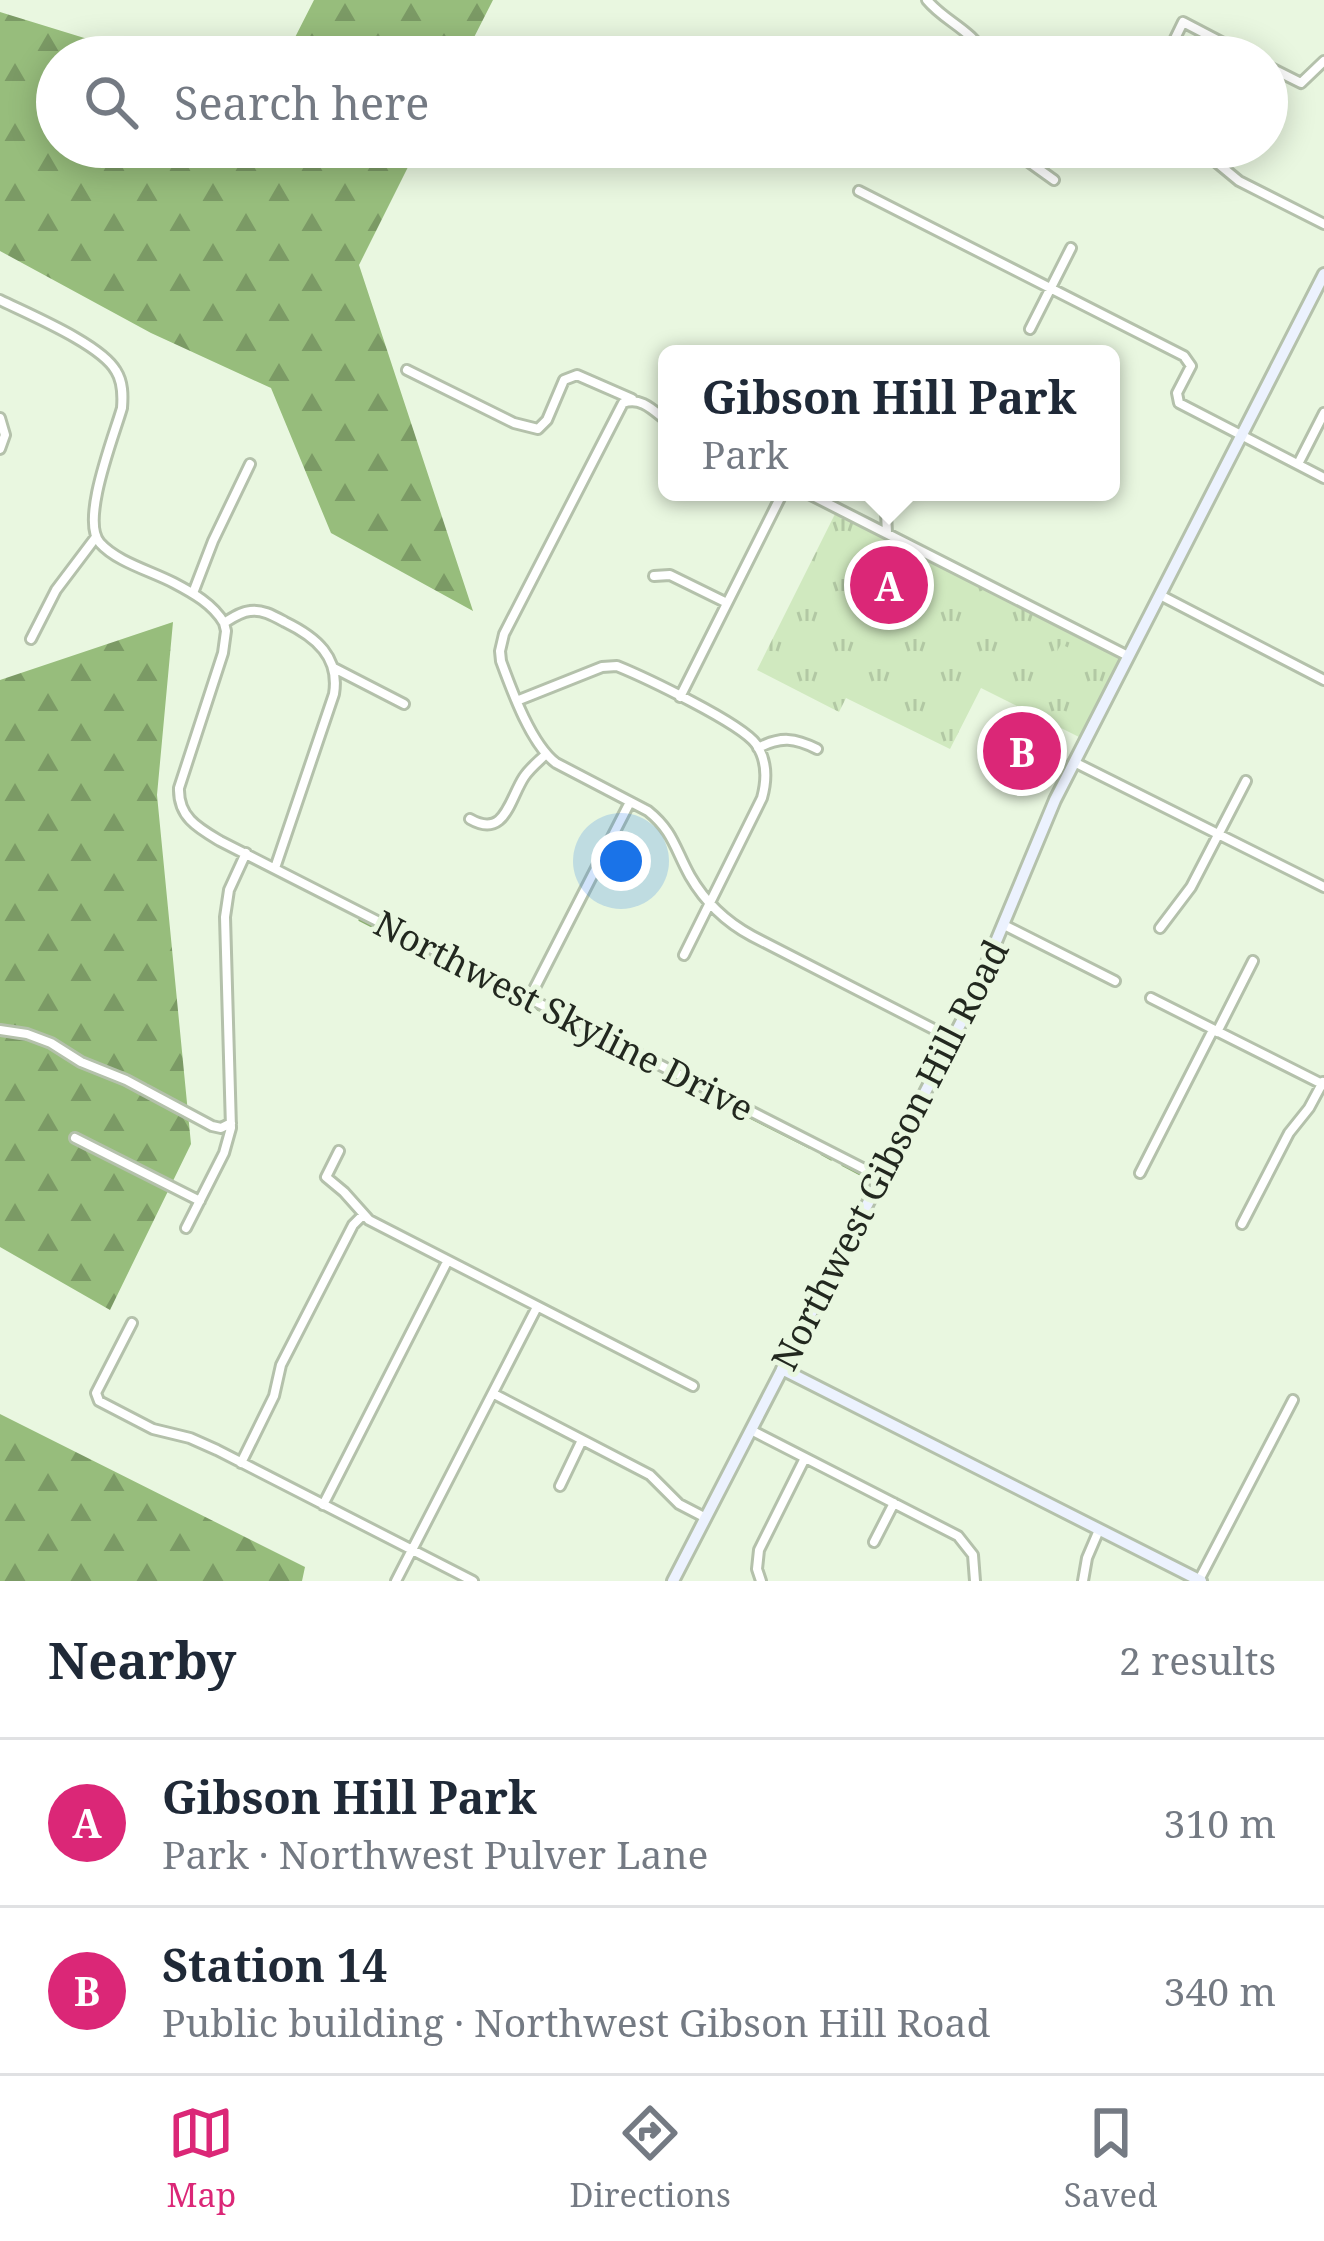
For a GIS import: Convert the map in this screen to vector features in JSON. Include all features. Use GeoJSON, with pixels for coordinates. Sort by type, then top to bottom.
{"type":"FeatureCollection","features":[{"type":"Feature","properties":{"kind":"main road","name":"Northwest Gibson Hill Road"},"geometry":{"type":"LineString","coordinates":[[674,1581],[953,1039],[1074,762],[1324,274]]}},
{"type":"Feature","properties":{"kind":"main road"},"geometry":{"type":"LineString","coordinates":[[782,1370],[1200,1580]]}},
{"type":"Feature","properties":{"kind":"street"},"geometry":{"type":"LineString","coordinates":[[927,0],[971,36]]}},
{"type":"Feature","properties":{"kind":"street"},"geometry":{"type":"LineString","coordinates":[[1177,36],[1184,22],[1210,36]]}},
{"type":"Feature","properties":{"kind":"street"},"geometry":{"type":"LineString","coordinates":[[1288,76],[1301,83],[1324,61]]}},
{"type":"Feature","properties":{"kind":"street"},"geometry":{"type":"LineString","coordinates":[[1037,168],[1054,180]]}},
{"type":"Feature","properties":{"kind":"street"},"geometry":{"type":"LineString","coordinates":[[1223,168],[1239,181],[1324,224]]}},
{"type":"Feature","properties":{"kind":"street"},"geometry":{"type":"LineString","coordinates":[[859,191],[1184,356],[1190,365],[1177,393],[1179,403],[1324,478]]}},
{"type":"Feature","properties":{"kind":"street"},"geometry":{"type":"LineString","coordinates":[[1030,329],[1071,248]]}},
{"type":"Feature","properties":{"kind":"street"},"geometry":{"type":"LineString","coordinates":[[0,300],[102,356],[121,384],[122,408],[95,504],[96,537],[118,555],[193,593],[224,623],[246,611],[271,614],[310,635],[333,666],[334,694],[275,868]]}},
{"type":"Feature","properties":{"kind":"street"},"geometry":{"type":"LineString","coordinates":[[407,370],[514,423],[538,429],[548,420],[564,380],[577,375],[636,400],[658,416]]}},
{"type":"Feature","properties":{"kind":"street"},"geometry":{"type":"LineString","coordinates":[[636,400],[620,408],[504,634],[501,661],[518,700],[545,754],[648,811],[667,828],[692,878],[724,918],[752,937],[953,1039]]}},
{"type":"Feature","properties":{"kind":"street"},"geometry":{"type":"LineString","coordinates":[[1298,464],[1324,413]]}},
{"type":"Feature","properties":{"kind":"street"},"geometry":{"type":"LineString","coordinates":[[0,418],[5,436],[0,449]]}},
{"type":"Feature","properties":{"kind":"street"},"geometry":{"type":"LineString","coordinates":[[193,593],[250,464]]}},
{"type":"Feature","properties":{"kind":"street"},"geometry":{"type":"LineString","coordinates":[[680,697],[778,501]]}},
{"type":"Feature","properties":{"kind":"street"},"geometry":{"type":"LineString","coordinates":[[823,501],[1128,656]]}},
{"type":"Feature","properties":{"kind":"street"},"geometry":{"type":"LineString","coordinates":[[888,534],[886,513],[892,501]]}},
{"type":"Feature","properties":{"kind":"street"},"geometry":{"type":"LineString","coordinates":[[31,639],[56,590],[96,537]]}},
{"type":"Feature","properties":{"kind":"street"},"geometry":{"type":"LineString","coordinates":[[654,576],[670,575],[727,603]]}},
{"type":"Feature","properties":{"kind":"street"},"geometry":{"type":"LineString","coordinates":[[1160,596],[1324,680]]}},
{"type":"Feature","properties":{"kind":"street","name":"Northwest Skyline Drive"},"geometry":{"type":"LineString","coordinates":[[224,623],[223,653],[178,800],[195,825],[882,1178]]}},
{"type":"Feature","properties":{"kind":"street"},"geometry":{"type":"LineString","coordinates":[[333,666],[404,704]]}},
{"type":"Feature","properties":{"kind":"street"},"geometry":{"type":"LineString","coordinates":[[518,700],[608,666],[625,669],[734,725],[758,748],[765,766],[765,790],[684,955]]}},
{"type":"Feature","properties":{"kind":"street"},"geometry":{"type":"LineString","coordinates":[[758,748],[788,738],[818,749]]}},
{"type":"Feature","properties":{"kind":"street"},"geometry":{"type":"LineString","coordinates":[[470,819],[484,826],[496,824],[522,779],[545,754]]}},
{"type":"Feature","properties":{"kind":"street"},"geometry":{"type":"LineString","coordinates":[[1074,762],[1324,887]]}},
{"type":"Feature","properties":{"kind":"street"},"geometry":{"type":"LineString","coordinates":[[1160,928],[1191,887],[1246,781]]}},
{"type":"Feature","properties":{"kind":"street"},"geometry":{"type":"LineString","coordinates":[[529,999],[631,802]]}},
{"type":"Feature","properties":{"kind":"street"},"geometry":{"type":"LineString","coordinates":[[186,1228],[224,1154],[232,1122],[225,917],[229,890],[246,853]]}},
{"type":"Feature","properties":{"kind":"street"},"geometry":{"type":"LineString","coordinates":[[1004,926],[1115,981]]}},
{"type":"Feature","properties":{"kind":"street"},"geometry":{"type":"LineString","coordinates":[[1140,1173],[1252,961]]}},
{"type":"Feature","properties":{"kind":"street"},"geometry":{"type":"LineString","coordinates":[[1151,998],[1323,1083],[1288,1133],[1242,1224]]}},
{"type":"Feature","properties":{"kind":"street"},"geometry":{"type":"LineString","coordinates":[[0,1030],[51,1043],[212,1126],[221,1128],[232,1122]]}},
{"type":"Feature","properties":{"kind":"street"},"geometry":{"type":"LineString","coordinates":[[75,1138],[200,1201]]}},
{"type":"Feature","properties":{"kind":"street"},"geometry":{"type":"LineString","coordinates":[[339,1151],[326,1177],[378,1226],[693,1386]]}},
{"type":"Feature","properties":{"kind":"street"},"geometry":{"type":"LineString","coordinates":[[241,1463],[274,1396],[280,1365],[353,1225],[363,1215]]}},
{"type":"Feature","properties":{"kind":"street"},"geometry":{"type":"LineString","coordinates":[[323,1505],[447,1262]]}},
{"type":"Feature","properties":{"kind":"street"},"geometry":{"type":"LineString","coordinates":[[396,1581],[538,1307]]}},
{"type":"Feature","properties":{"kind":"street"},"geometry":{"type":"LineString","coordinates":[[132,1323],[96,1393],[99,1401],[153,1429],[190,1438],[473,1581]]}},
{"type":"Feature","properties":{"kind":"street"},"geometry":{"type":"LineString","coordinates":[[494,1394],[650,1474],[670,1497],[706,1518]]}},
{"type":"Feature","properties":{"kind":"street"},"geometry":{"type":"LineString","coordinates":[[1200,1580],[1293,1400]]}},
{"type":"Feature","properties":{"kind":"street"},"geometry":{"type":"LineString","coordinates":[[751,1430],[962,1540],[974,1561],[975,1581]]}},
{"type":"Feature","properties":{"kind":"street"},"geometry":{"type":"LineString","coordinates":[[560,1486],[582,1440]]}},
{"type":"Feature","properties":{"kind":"street"},"geometry":{"type":"LineString","coordinates":[[760,1580],[759,1550],[806,1458]]}},
{"type":"Feature","properties":{"kind":"street"},"geometry":{"type":"LineString","coordinates":[[874,1542],[894,1503]]}},
{"type":"Feature","properties":{"kind":"street"},"geometry":{"type":"LineString","coordinates":[[1083,1581],[1100,1530]]}},
{"type":"Feature","properties":{"kind":"green space"},"geometry":{"type":"Polygon","coordinates":[[[314,0],[493,0],[475,36],[296,36],[314,0]]]}},
{"type":"Feature","properties":{"kind":"green space"},"geometry":{"type":"Polygon","coordinates":[[[0,12],[78,36],[36,36],[36,168],[408,168],[359,265],[473,611],[331,533],[271,388],[151,333],[0,251],[0,12]]]}},
{"type":"Feature","properties":{"kind":"green space"},"geometry":{"type":"Polygon","coordinates":[[[836,512],[1120,658],[1079,737],[981,688],[950,749],[846,698],[839,712],[757,670],[836,512]]]}},
{"type":"Feature","properties":{"kind":"green space"},"geometry":{"type":"Polygon","coordinates":[[[173,622],[157,795],[191,1144],[110,1310],[0,1247],[0,680],[173,622]]]}},
{"type":"Feature","properties":{"kind":"green space"},"geometry":{"type":"Polygon","coordinates":[[[1061,644],[1091,659],[1080,679],[1051,663],[1061,644]]]}},
{"type":"Feature","properties":{"kind":"green space"},"geometry":{"type":"Polygon","coordinates":[[[0,1414],[305,1567],[302,1581],[0,1581],[0,1414]]]}},
{"type":"Feature","properties":{"kind":"waterway"},"geometry":{"type":"LineString","coordinates":[[360,920],[399,940]]}},
{"type":"Feature","properties":{"kind":"waterway"},"geometry":{"type":"LineString","coordinates":[[410,945],[439,959]]}},
{"type":"Feature","properties":{"kind":"waterway"},"geometry":{"type":"LineString","coordinates":[[446,963],[507,994]]}},
{"type":"Feature","properties":{"kind":"waterway"},"geometry":{"type":"LineString","coordinates":[[532,1006],[554,1018]]}},
{"type":"Feature","properties":{"kind":"waterway"},"geometry":{"type":"LineString","coordinates":[[567,1025],[587,1035]]}},
{"type":"Feature","properties":{"kind":"waterway"},"geometry":{"type":"LineString","coordinates":[[599,1041],[645,1063]]}},
{"type":"Feature","properties":{"kind":"waterway"},"geometry":{"type":"LineString","coordinates":[[659,1070],[709,1096]]}},
{"type":"Feature","properties":{"kind":"waterway"},"geometry":{"type":"LineString","coordinates":[[722,1103],[809,1147]]}},
{"type":"Feature","properties":{"kind":"waterway"},"geometry":{"type":"LineString","coordinates":[[822,1154],[831,1159]]}},
{"type":"Feature","properties":{"kind":"waterway"},"geometry":{"type":"LineString","coordinates":[[843,1165],[860,1174]]}},
{"type":"Feature","properties":{"kind":"place","name":"Gibson Hill Park"},"geometry":{"type":"Point","coordinates":[889,585]}},
{"type":"Feature","properties":{"kind":"place","name":"Station 14"},"geometry":{"type":"Point","coordinates":[1022,751]}}]}
